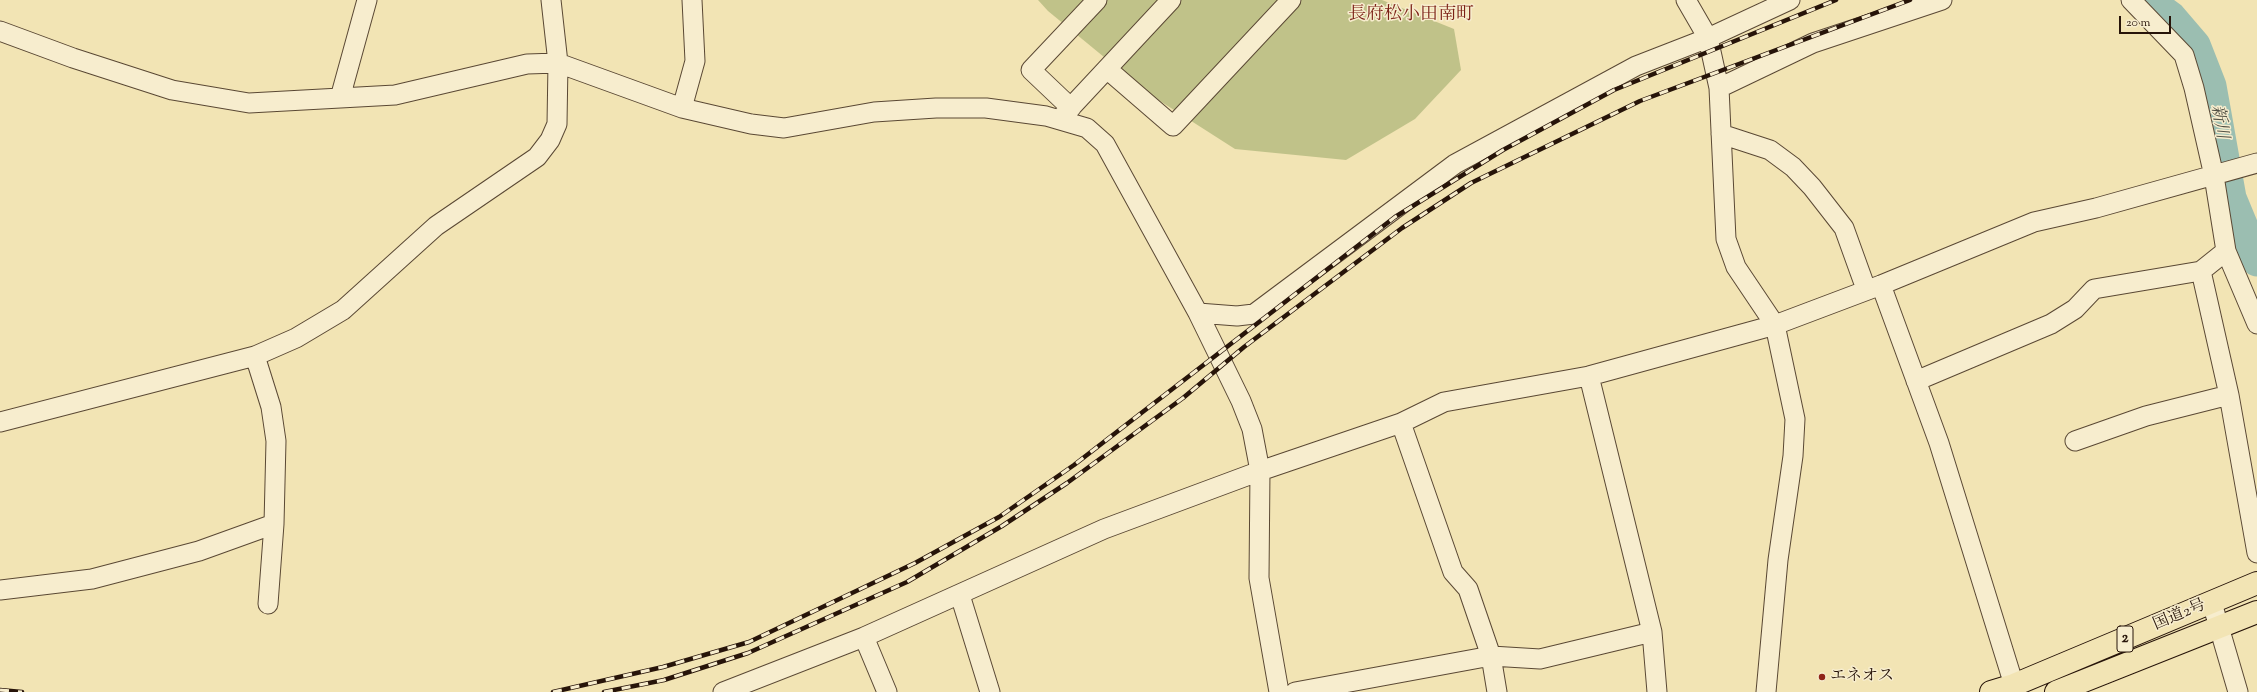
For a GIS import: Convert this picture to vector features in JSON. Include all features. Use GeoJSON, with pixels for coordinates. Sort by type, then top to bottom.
{"type":"FeatureCollection","features":[{"type":"Feature","properties":{"kind":"highway","name":"国道2号"},"geometry":{"type":"LineString","coordinates":[[1991,692],[2014,685],[2257,583]]}},
{"type":"Feature","properties":{"kind":"highway","name":"国道2号"},"geometry":{"type":"LineString","coordinates":[[2056,692],[2257,612]]}},
{"type":"Feature","properties":{"kind":"street"},"geometry":{"type":"LineString","coordinates":[[340,98],[367,0]]}},
{"type":"Feature","properties":{"kind":"street"},"geometry":{"type":"LineString","coordinates":[[0,422],[255,356],[296,338],[343,310],[436,226],[537,157],[550,140],[556,124],[558,63],[551,0]]}},
{"type":"Feature","properties":{"kind":"street"},"geometry":{"type":"LineString","coordinates":[[682,108],[694,61],[692,0]]}},
{"type":"Feature","properties":{"kind":"street"},"geometry":{"type":"LineString","coordinates":[[1097,0],[1031,70],[1066,113],[1087,128],[1105,144],[1198,313],[1241,401],[1252,429],[1260,471],[1259,578],[1278,692]]}},
{"type":"Feature","properties":{"kind":"street"},"geometry":{"type":"LineString","coordinates":[[1066,113],[1172,0]]}},
{"type":"Feature","properties":{"kind":"street"},"geometry":{"type":"LineString","coordinates":[[1106,69],[1173,126],[1291,0]]}},
{"type":"Feature","properties":{"kind":"street"},"geometry":{"type":"LineString","coordinates":[[1686,0],[1708,38],[1719,88],[1726,239],[1736,267],[1775,325],[1795,419],[1793,456],[1778,560],[1766,692]]}},
{"type":"Feature","properties":{"kind":"street"},"geometry":{"type":"LineString","coordinates":[[1198,313],[1237,316],[1254,314],[1455,164],[1636,66],[1708,38],[1790,0]]}},
{"type":"Feature","properties":{"kind":"street"},"geometry":{"type":"LineString","coordinates":[[1719,88],[1812,43],[1942,0]]}},
{"type":"Feature","properties":{"kind":"street"},"geometry":{"type":"LineString","coordinates":[[2131,0],[2184,55],[2194,88],[2214,176],[2226,251],[2257,324]]}},
{"type":"Feature","properties":{"kind":"street"},"geometry":{"type":"LineString","coordinates":[[0,31],[73,58],[172,90],[249,103],[396,95],[527,64],[558,63],[682,108],[751,124],[784,128],[874,112],[936,108],[986,108],[1066,113]]}},
{"type":"Feature","properties":{"kind":"street"},"geometry":{"type":"LineString","coordinates":[[1721,134],[1770,150],[1793,167],[1812,187],[1844,228],[1874,287],[1916,381],[1939,443],[2014,685]]}},
{"type":"Feature","properties":{"kind":"street"},"geometry":{"type":"LineString","coordinates":[[724,692],[864,637],[1104,529],[1260,471],[1400,423],[1444,402],[1589,376],[1775,325],[1874,287],[2034,222],[2214,176],[2257,163]]}},
{"type":"Feature","properties":{"kind":"street"},"geometry":{"type":"LineString","coordinates":[[1916,381],[2051,324],[2076,309],[2094,289],[2200,271],[2226,251]]}},
{"type":"Feature","properties":{"kind":"street"},"geometry":{"type":"LineString","coordinates":[[2200,271],[2229,396],[2257,553]]}},
{"type":"Feature","properties":{"kind":"street"},"geometry":{"type":"LineString","coordinates":[[255,356],[271,407],[276,441],[274,524],[268,604]]}},
{"type":"Feature","properties":{"kind":"street"},"geometry":{"type":"LineString","coordinates":[[1589,376],[1652,632],[1657,692]]}},
{"type":"Feature","properties":{"kind":"street"},"geometry":{"type":"LineString","coordinates":[[2075,441],[2146,416],[2229,396]]}},
{"type":"Feature","properties":{"kind":"street"},"geometry":{"type":"LineString","coordinates":[[1400,423],[1453,572],[1468,589],[1491,656],[1497,692]]}},
{"type":"Feature","properties":{"kind":"street"},"geometry":{"type":"LineString","coordinates":[[0,590],[92,579],[199,551],[274,524]]}},
{"type":"Feature","properties":{"kind":"street"},"geometry":{"type":"LineString","coordinates":[[960,595],[990,692]]}},
{"type":"Feature","properties":{"kind":"street"},"geometry":{"type":"LineString","coordinates":[[2212,603],[2238,692]]}},
{"type":"Feature","properties":{"kind":"street"},"geometry":{"type":"LineString","coordinates":[[1295,692],[1491,656],[1540,659],[1652,632]]}},
{"type":"Feature","properties":{"kind":"street"},"geometry":{"type":"LineString","coordinates":[[864,637],[887,692]]}},
{"type":"Feature","properties":{"kind":"green space"},"geometry":{"type":"Polygon","coordinates":[[[1038,0],[1382,0],[1454,29],[1461,70],[1415,119],[1346,160],[1235,149],[1149,94],[1048,11],[1038,0]]]}},
{"type":"Feature","properties":{"kind":"waterway","name":"新川"},"geometry":{"type":"LineString","coordinates":[[2148,0],[2171,17],[2195,45],[2211,86],[2231,198],[2257,261]]}},
{"type":"Feature","properties":{"kind":"railway"},"geometry":{"type":"LineString","coordinates":[[553,692],[663,667],[749,642],[915,563],[999,517],[1074,465],[1395,217],[1503,150],[1614,90],[1836,0]]}},
{"type":"Feature","properties":{"kind":"railway"},"geometry":{"type":"LineString","coordinates":[[604,692],[664,680],[748,653],[907,582],[1002,526],[1067,483],[1183,398],[1244,347],[1402,228],[1471,183],[1640,101],[1910,0]]}},
{"type":"Feature","properties":{"kind":"railway"},"geometry":{"type":"LineString","coordinates":[[0,690],[22,692]]}},
{"type":"Feature","properties":{"kind":"place","name":"エネオス"},"geometry":{"type":"Point","coordinates":[1822,677]}},
{"type":"Feature","properties":{"kind":"district","name":"長府松小田南町"},"geometry":{"type":"Point","coordinates":[1411,16]}}]}
